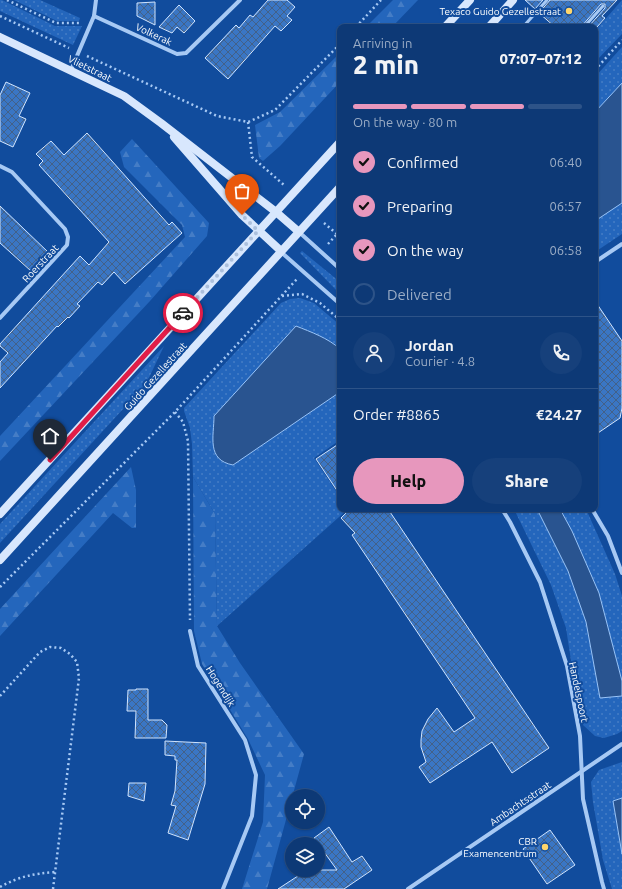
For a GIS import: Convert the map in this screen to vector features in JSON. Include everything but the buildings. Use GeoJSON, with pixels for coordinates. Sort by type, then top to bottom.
{"type":"FeatureCollection","features":[{"type":"Feature","properties":{"kind":"main road"},"geometry":{"type":"LineString","coordinates":[[448,24],[470,0]]}},
{"type":"Feature","properties":{"kind":"main road"},"geometry":{"type":"LineString","coordinates":[[492,24],[513,0]]}},
{"type":"Feature","properties":{"kind":"main road","name":"Vlietstraat"},"geometry":{"type":"LineString","coordinates":[[2,37],[124,96],[276,212],[299,232]]}},
{"type":"Feature","properties":{"kind":"main road","name":"Vlietstraat"},"geometry":{"type":"LineString","coordinates":[[161,123],[242,215],[281,251]]}},
{"type":"Feature","properties":{"kind":"main road"},"geometry":{"type":"LineString","coordinates":[[0,514],[337,145]]}},
{"type":"Feature","properties":{"kind":"main road","name":"Guido Gezellestraat"},"geometry":{"type":"LineString","coordinates":[[0,560],[337,190]]}},
{"type":"Feature","properties":{"kind":"street"},"geometry":{"type":"LineString","coordinates":[[71,70],[94,16],[96,0]]}},
{"type":"Feature","properties":{"kind":"street","name":"Volkerak"},"geometry":{"type":"LineString","coordinates":[[94,16],[177,54],[186,53],[236,2],[240,0]]}},
{"type":"Feature","properties":{"kind":"street","name":"Roerstraat"},"geometry":{"type":"LineString","coordinates":[[0,166],[12,172],[65,229],[68,238],[67,245],[0,318]]}},
{"type":"Feature","properties":{"kind":"street"},"geometry":{"type":"LineString","coordinates":[[299,232],[337,265]]}},
{"type":"Feature","properties":{"kind":"street"},"geometry":{"type":"LineString","coordinates":[[598,260],[622,244]]}},
{"type":"Feature","properties":{"kind":"street"},"geometry":{"type":"LineString","coordinates":[[281,251],[337,301]]}},
{"type":"Feature","properties":{"kind":"street","name":"Handelspoort"},"geometry":{"type":"LineString","coordinates":[[504,512],[540,582],[567,666],[580,736],[583,799],[604,889]]}},
{"type":"Feature","properties":{"kind":"street"},"geometry":{"type":"LineString","coordinates":[[594,512],[608,536],[622,574]]}},
{"type":"Feature","properties":{"kind":"street","name":"Hogendijk"},"geometry":{"type":"LineString","coordinates":[[190,631],[198,666],[245,740],[256,775],[252,816],[223,889]]}},
{"type":"Feature","properties":{"kind":"street","name":"Ambachtsstraat"},"geometry":{"type":"LineString","coordinates":[[408,889],[622,744]]}},
{"type":"Feature","properties":{"kind":"lane"},"geometry":{"type":"LineString","coordinates":[[526,24],[547,0]]}},
{"type":"Feature","properties":{"kind":"lane"},"geometry":{"type":"LineString","coordinates":[[587,24],[604,6]]}},
{"type":"Feature","properties":{"kind":"path"},"geometry":{"type":"LineString","coordinates":[[7,0],[56,23],[91,23]]}},
{"type":"Feature","properties":{"kind":"path"},"geometry":{"type":"LineString","coordinates":[[359,24],[381,0]]}},
{"type":"Feature","properties":{"kind":"path","name":"Vlietstraat"},"geometry":{"type":"LineString","coordinates":[[0,16],[217,116],[248,122],[275,110],[337,47]]}},
{"type":"Feature","properties":{"kind":"path"},"geometry":{"type":"LineString","coordinates":[[598,67],[622,40]]}},
{"type":"Feature","properties":{"kind":"path"},"geometry":{"type":"LineString","coordinates":[[0,587],[175,412],[282,296],[302,294],[320,303],[337,317]]}},
{"type":"Feature","properties":{"kind":"path"},"geometry":{"type":"LineString","coordinates":[[175,412],[182,422],[188,441],[190,631]]}},
{"type":"Feature","properties":{"kind":"path"},"geometry":{"type":"LineString","coordinates":[[0,696],[40,652],[50,647],[61,648],[70,654],[77,662],[78,678],[53,889]]}},
{"type":"Feature","properties":{"kind":"path"},"geometry":{"type":"LineString","coordinates":[[0,887],[14,879],[32,874],[55,872]]}},
{"type":"Feature","properties":{"kind":"green space"},"geometry":{"type":"Polygon","coordinates":[[[0,0],[55,26],[82,26],[73,45],[0,11],[0,0]]]}},
{"type":"Feature","properties":{"kind":"green space"},"geometry":{"type":"Polygon","coordinates":[[[14,0],[40,0],[80,18],[79,21],[57,21],[14,0]]]}},
{"type":"Feature","properties":{"kind":"green space"},"geometry":{"type":"Polygon","coordinates":[[[393,0],[418,0],[395,24],[369,24],[393,0]]]}},
{"type":"Feature","properties":{"kind":"green space"},"geometry":{"type":"Polygon","coordinates":[[[622,0],[622,34],[598,59],[598,28],[622,0]]]}},
{"type":"Feature","properties":{"kind":"green space"},"geometry":{"type":"Polygon","coordinates":[[[622,47],[622,83],[598,109],[598,74],[622,47]]]}},
{"type":"Feature","properties":{"kind":"green space"},"geometry":{"type":"Polygon","coordinates":[[[337,56],[337,85],[280,146],[263,161],[259,158],[255,125],[280,112],[337,56]]]}},
{"type":"Feature","properties":{"kind":"green space"},"geometry":{"type":"Polygon","coordinates":[[[132,139],[209,223],[207,236],[150,301],[0,461],[0,436],[185,237],[182,225],[124,167],[120,152],[132,139]]]}},
{"type":"Feature","properties":{"kind":"green space"},"geometry":{"type":"Polygon","coordinates":[[[622,203],[622,234],[598,250],[598,219],[622,203]]]}},
{"type":"Feature","properties":{"kind":"green space"},"geometry":{"type":"Polygon","coordinates":[[[302,251],[337,280],[337,291],[300,253],[302,251]]]}},
{"type":"Feature","properties":{"kind":"green space"},"geometry":{"type":"Polygon","coordinates":[[[300,298],[314,303],[337,322],[337,346],[316,334],[253,375],[214,416],[213,448],[233,465],[337,394],[337,442],[314,458],[337,492],[337,512],[345,512],[217,626],[215,514],[193,477],[190,428],[184,408],[281,303],[290,299],[300,298]]]}},
{"type":"Feature","properties":{"kind":"green space"},"geometry":{"type":"Polygon","coordinates":[[[164,346],[146,384],[0,543],[0,524],[164,346]]]}},
{"type":"Feature","properties":{"kind":"green space"},"geometry":{"type":"Polygon","coordinates":[[[131,467],[136,490],[136,528],[132,528],[113,513],[0,636],[0,609],[131,467]]]}},
{"type":"Feature","properties":{"kind":"green space"},"geometry":{"type":"Polygon","coordinates":[[[193,477],[215,514],[217,626],[240,663],[304,754],[294,789],[285,789],[285,823],[267,889],[242,889],[263,822],[265,775],[248,739],[202,664],[194,631],[193,477]]]}},
{"type":"Feature","properties":{"kind":"green space"},"geometry":{"type":"Polygon","coordinates":[[[515,512],[538,512],[568,571],[586,622],[600,697],[622,696],[622,731],[617,734],[604,738],[595,736],[583,725],[578,706],[566,628],[551,585],[515,512]]]}},
{"type":"Feature","properties":{"kind":"green space"},"geometry":{"type":"Polygon","coordinates":[[[562,512],[587,512],[615,574],[622,596],[622,681],[599,593],[572,531],[562,512]]]}},
{"type":"Feature","properties":{"kind":"green space"},"geometry":{"type":"Polygon","coordinates":[[[622,762],[622,798],[613,801],[622,854],[622,889],[612,889],[603,860],[591,782],[599,770],[622,762]]]}},
{"type":"Feature","properties":{"kind":"shaded area"},"geometry":{"type":"Polygon","coordinates":[[[622,83],[622,203],[598,219],[598,109],[622,83]]]}},
{"type":"Feature","properties":{"kind":"shaded area"},"geometry":{"type":"Polygon","coordinates":[[[296,326],[325,338],[337,347],[337,394],[233,465],[224,462],[215,453],[213,446],[214,416],[296,326]]]}},
{"type":"Feature","properties":{"kind":"shaded area"},"geometry":{"type":"Polygon","coordinates":[[[538,512],[562,512],[572,531],[599,593],[622,681],[622,696],[600,698],[586,622],[568,571],[538,512]]]}},
{"type":"Feature","properties":{"kind":"shaded area"},"geometry":{"type":"Polygon","coordinates":[[[622,798],[622,854],[613,801],[622,798]]]}},
{"type":"Feature","properties":{"kind":"way so far"},"geometry":{"type":"LineString","coordinates":[[183,313],[258,231],[242,215]]}},
{"type":"Feature","properties":{"kind":"place","name":"Texaco Guido Gezellestraat"},"geometry":{"type":"Point","coordinates":[569,11]}},
{"type":"Feature","properties":{"kind":"place","name":"CBR Examencentrum"},"geometry":{"type":"Point","coordinates":[545,847]}},
{"type":"Feature","properties":{"kind":"route"},"geometry":{"type":"LineString","coordinates":[[50,460],[183,313]]}}]}
